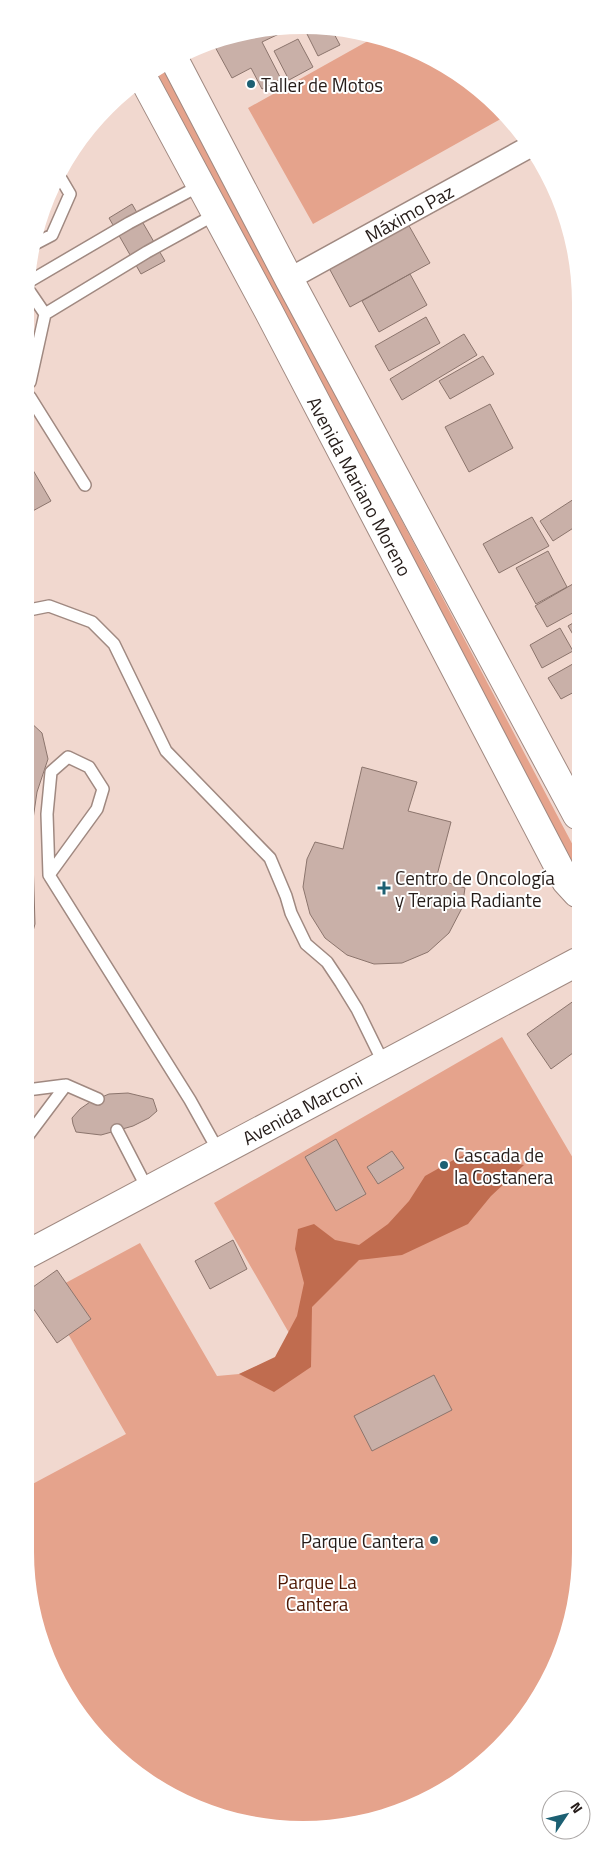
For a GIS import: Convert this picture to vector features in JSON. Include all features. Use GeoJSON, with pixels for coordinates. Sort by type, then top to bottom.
{"type":"FeatureCollection","features":[{"type":"Feature","properties":{"kind":"main road","name":"Avenida Mariano Moreno"},"geometry":{"type":"LineString","coordinates":[[177,66],[572,806]]}},
{"type":"Feature","properties":{"kind":"main road","name":"Avenida Mariano Moreno"},"geometry":{"type":"LineString","coordinates":[[146,84],[217,214],[566,881],[572,888]]}},
{"type":"Feature","properties":{"kind":"main road","name":"Avenida Marconi"},"geometry":{"type":"LineString","coordinates":[[34,1251],[572,965]]}},
{"type":"Feature","properties":{"kind":"street","name":"Máximo Paz"},"geometry":{"type":"LineString","coordinates":[[289,279],[524,149]]}},
{"type":"Feature","properties":{"kind":"lane"},"geometry":{"type":"LineString","coordinates":[[41,241],[52,235],[70,194],[63,182]]}},
{"type":"Feature","properties":{"kind":"lane"},"geometry":{"type":"LineString","coordinates":[[35,278],[129,223],[201,185]]}},
{"type":"Feature","properties":{"kind":"lane"},"geometry":{"type":"LineString","coordinates":[[34,364],[45,314],[147,252],[217,214]]}},
{"type":"Feature","properties":{"kind":"lane"},"geometry":{"type":"LineString","coordinates":[[34,298],[45,314]]}},
{"type":"Feature","properties":{"kind":"lane"},"geometry":{"type":"LineString","coordinates":[[34,403],[86,485]]}},
{"type":"Feature","properties":{"kind":"lane"},"geometry":{"type":"LineString","coordinates":[[34,609],[49,606],[92,622],[114,644],[166,751],[270,858],[291,913],[306,944],[326,962],[341,983],[357,1009],[384,1064]]}},
{"type":"Feature","properties":{"kind":"lane"},"geometry":{"type":"LineString","coordinates":[[49,875],[97,809],[103,789],[89,767],[68,757],[51,772],[48,814],[49,875],[190,1100],[219,1152]]}},
{"type":"Feature","properties":{"kind":"lane"},"geometry":{"type":"LineString","coordinates":[[34,1128],[66,1085]]}},
{"type":"Feature","properties":{"kind":"lane"},"geometry":{"type":"LineString","coordinates":[[34,1089],[66,1085],[98,1098]]}},
{"type":"Feature","properties":{"kind":"lane"},"geometry":{"type":"LineString","coordinates":[[117,1130],[148,1190]]}},
{"type":"Feature","properties":{"kind":"green space"},"geometry":{"type":"Polygon","coordinates":[[[367,42],[406,54],[438,70],[467,89],[500,120],[313,224],[248,108],[367,42]]]}},
{"type":"Feature","properties":{"kind":"green space"},"geometry":{"type":"Polygon","coordinates":[[[165,72],[572,844],[572,868],[156,77],[165,72]]]}},
{"type":"Feature","properties":{"kind":"green space","name":"Parque La Cantera"},"geometry":{"type":"Polygon","coordinates":[[[502,1037],[572,1156],[572,1570],[567,1605],[558,1639],[552,1655],[527,1702],[505,1730],[481,1754],[467,1766],[438,1785],[406,1801],[373,1812],[321,1821],[268,1819],[216,1807],[168,1785],[139,1766],[125,1754],[89,1716],[70,1687],[54,1655],[43,1622],[34,1570],[34,1483],[126,1434],[45,1294],[140,1243],[217,1376],[239,1374],[275,1358],[289,1333],[214,1203],[502,1037]]]}},
{"type":"Feature","properties":{"kind":"shaded area"},"geometry":{"type":"Polygon","coordinates":[[[472,1152],[524,1165],[491,1196],[468,1224],[402,1255],[359,1260],[312,1307],[311,1367],[274,1392],[239,1374],[275,1357],[297,1316],[304,1283],[295,1249],[298,1229],[314,1224],[335,1240],[359,1245],[388,1224],[409,1201],[425,1176],[472,1152]]]}},
{"type":"Feature","properties":{"kind":"building"},"geometry":{"type":"Polygon","coordinates":[[[307,34],[335,36],[340,45],[318,56],[307,34]]]}},
{"type":"Feature","properties":{"kind":"building"},"geometry":{"type":"Polygon","coordinates":[[[277,35],[262,42],[281,79],[262,89],[251,68],[232,78],[216,48],[250,39],[277,35]]]}},
{"type":"Feature","properties":{"kind":"building"},"geometry":{"type":"Polygon","coordinates":[[[298,39],[313,67],[289,80],[274,51],[298,39]]]}},
{"type":"Feature","properties":{"kind":"building"},"geometry":{"type":"Polygon","coordinates":[[[132,204],[165,261],[141,274],[109,218],[132,204]]]}},
{"type":"Feature","properties":{"kind":"building"},"geometry":{"type":"Polygon","coordinates":[[[408,224],[430,263],[350,307],[329,268],[408,224]]]}},
{"type":"Feature","properties":{"kind":"building"},"geometry":{"type":"Polygon","coordinates":[[[410,274],[427,305],[379,332],[362,301],[410,274]]]}},
{"type":"Feature","properties":{"kind":"building"},"geometry":{"type":"Polygon","coordinates":[[[426,317],[440,343],[389,371],[375,346],[426,317]]]}},
{"type":"Feature","properties":{"kind":"building"},"geometry":{"type":"Polygon","coordinates":[[[464,334],[477,355],[402,400],[390,379],[464,334]]]}},
{"type":"Feature","properties":{"kind":"building"},"geometry":{"type":"Polygon","coordinates":[[[483,356],[494,374],[450,399],[439,381],[483,356]]]}},
{"type":"Feature","properties":{"kind":"building"},"geometry":{"type":"Polygon","coordinates":[[[490,404],[513,448],[469,472],[445,427],[490,404]]]}},
{"type":"Feature","properties":{"kind":"building"},"geometry":{"type":"Polygon","coordinates":[[[34,472],[51,501],[34,510],[34,472]]]}},
{"type":"Feature","properties":{"kind":"building"},"geometry":{"type":"Polygon","coordinates":[[[572,500],[572,529],[553,541],[540,521],[572,500]]]}},
{"type":"Feature","properties":{"kind":"building"},"geometry":{"type":"Polygon","coordinates":[[[532,517],[549,546],[499,573],[483,544],[532,517]]]}},
{"type":"Feature","properties":{"kind":"building"},"geometry":{"type":"Polygon","coordinates":[[[548,551],[567,587],[536,604],[516,568],[548,551]]]}},
{"type":"Feature","properties":{"kind":"building"},"geometry":{"type":"Polygon","coordinates":[[[572,584],[572,613],[547,627],[535,606],[572,584]]]}},
{"type":"Feature","properties":{"kind":"building"},"geometry":{"type":"Polygon","coordinates":[[[572,624],[572,633],[568,626],[572,624]]]}},
{"type":"Feature","properties":{"kind":"building"},"geometry":{"type":"Polygon","coordinates":[[[560,628],[572,652],[542,668],[530,645],[560,628]]]}},
{"type":"Feature","properties":{"kind":"building"},"geometry":{"type":"Polygon","coordinates":[[[572,664],[572,693],[561,699],[548,678],[572,664]]]}},
{"type":"Feature","properties":{"kind":"building"},"geometry":{"type":"Polygon","coordinates":[[[34,726],[42,733],[48,759],[37,792],[34,812],[34,726]]]}},
{"type":"Feature","properties":{"kind":"building","name":"Centro de Oncología y Terapia Radiante"},"geometry":{"type":"Polygon","coordinates":[[[362,767],[417,782],[408,811],[451,822],[436,879],[465,888],[462,908],[449,933],[428,952],[402,963],[374,964],[347,955],[325,938],[310,914],[303,887],[307,859],[315,842],[343,849],[362,767]]]}},
{"type":"Feature","properties":{"kind":"building"},"geometry":{"type":"Polygon","coordinates":[[[34,891],[35,924],[34,928],[34,891]]]}},
{"type":"Feature","properties":{"kind":"building"},"geometry":{"type":"Polygon","coordinates":[[[572,1002],[572,1054],[551,1069],[527,1034],[572,1002]]]}},
{"type":"Feature","properties":{"kind":"building"},"geometry":{"type":"Polygon","coordinates":[[[128,1093],[153,1099],[157,1111],[149,1118],[133,1126],[101,1135],[76,1132],[72,1118],[80,1109],[90,1102],[109,1094],[128,1093]]]}},
{"type":"Feature","properties":{"kind":"building"},"geometry":{"type":"Polygon","coordinates":[[[336,1139],[366,1194],[336,1211],[305,1157],[336,1139]]]}},
{"type":"Feature","properties":{"kind":"building"},"geometry":{"type":"Polygon","coordinates":[[[392,1151],[404,1168],[378,1184],[367,1167],[392,1151]]]}},
{"type":"Feature","properties":{"kind":"building"},"geometry":{"type":"Polygon","coordinates":[[[233,1240],[247,1269],[210,1289],[195,1261],[233,1240]]]}},
{"type":"Feature","properties":{"kind":"building"},"geometry":{"type":"Polygon","coordinates":[[[57,1270],[91,1319],[57,1343],[34,1310],[34,1286],[57,1270]]]}},
{"type":"Feature","properties":{"kind":"building"},"geometry":{"type":"Polygon","coordinates":[[[434,1375],[452,1410],[372,1451],[354,1416],[434,1375]]]}},
{"type":"Feature","properties":{"kind":"place","name":"Taller de Motos"},"geometry":{"type":"Point","coordinates":[251,84]}},
{"type":"Feature","properties":{"kind":"place","name":"Centro de Oncología y Terapia Radiante"},"geometry":{"type":"Point","coordinates":[384,888]}},
{"type":"Feature","properties":{"kind":"place","name":"Cascada de la Costanera"},"geometry":{"type":"Point","coordinates":[444,1165]}},
{"type":"Feature","properties":{"kind":"place","name":"Parque Cantera"},"geometry":{"type":"Point","coordinates":[434,1540]}}]}
